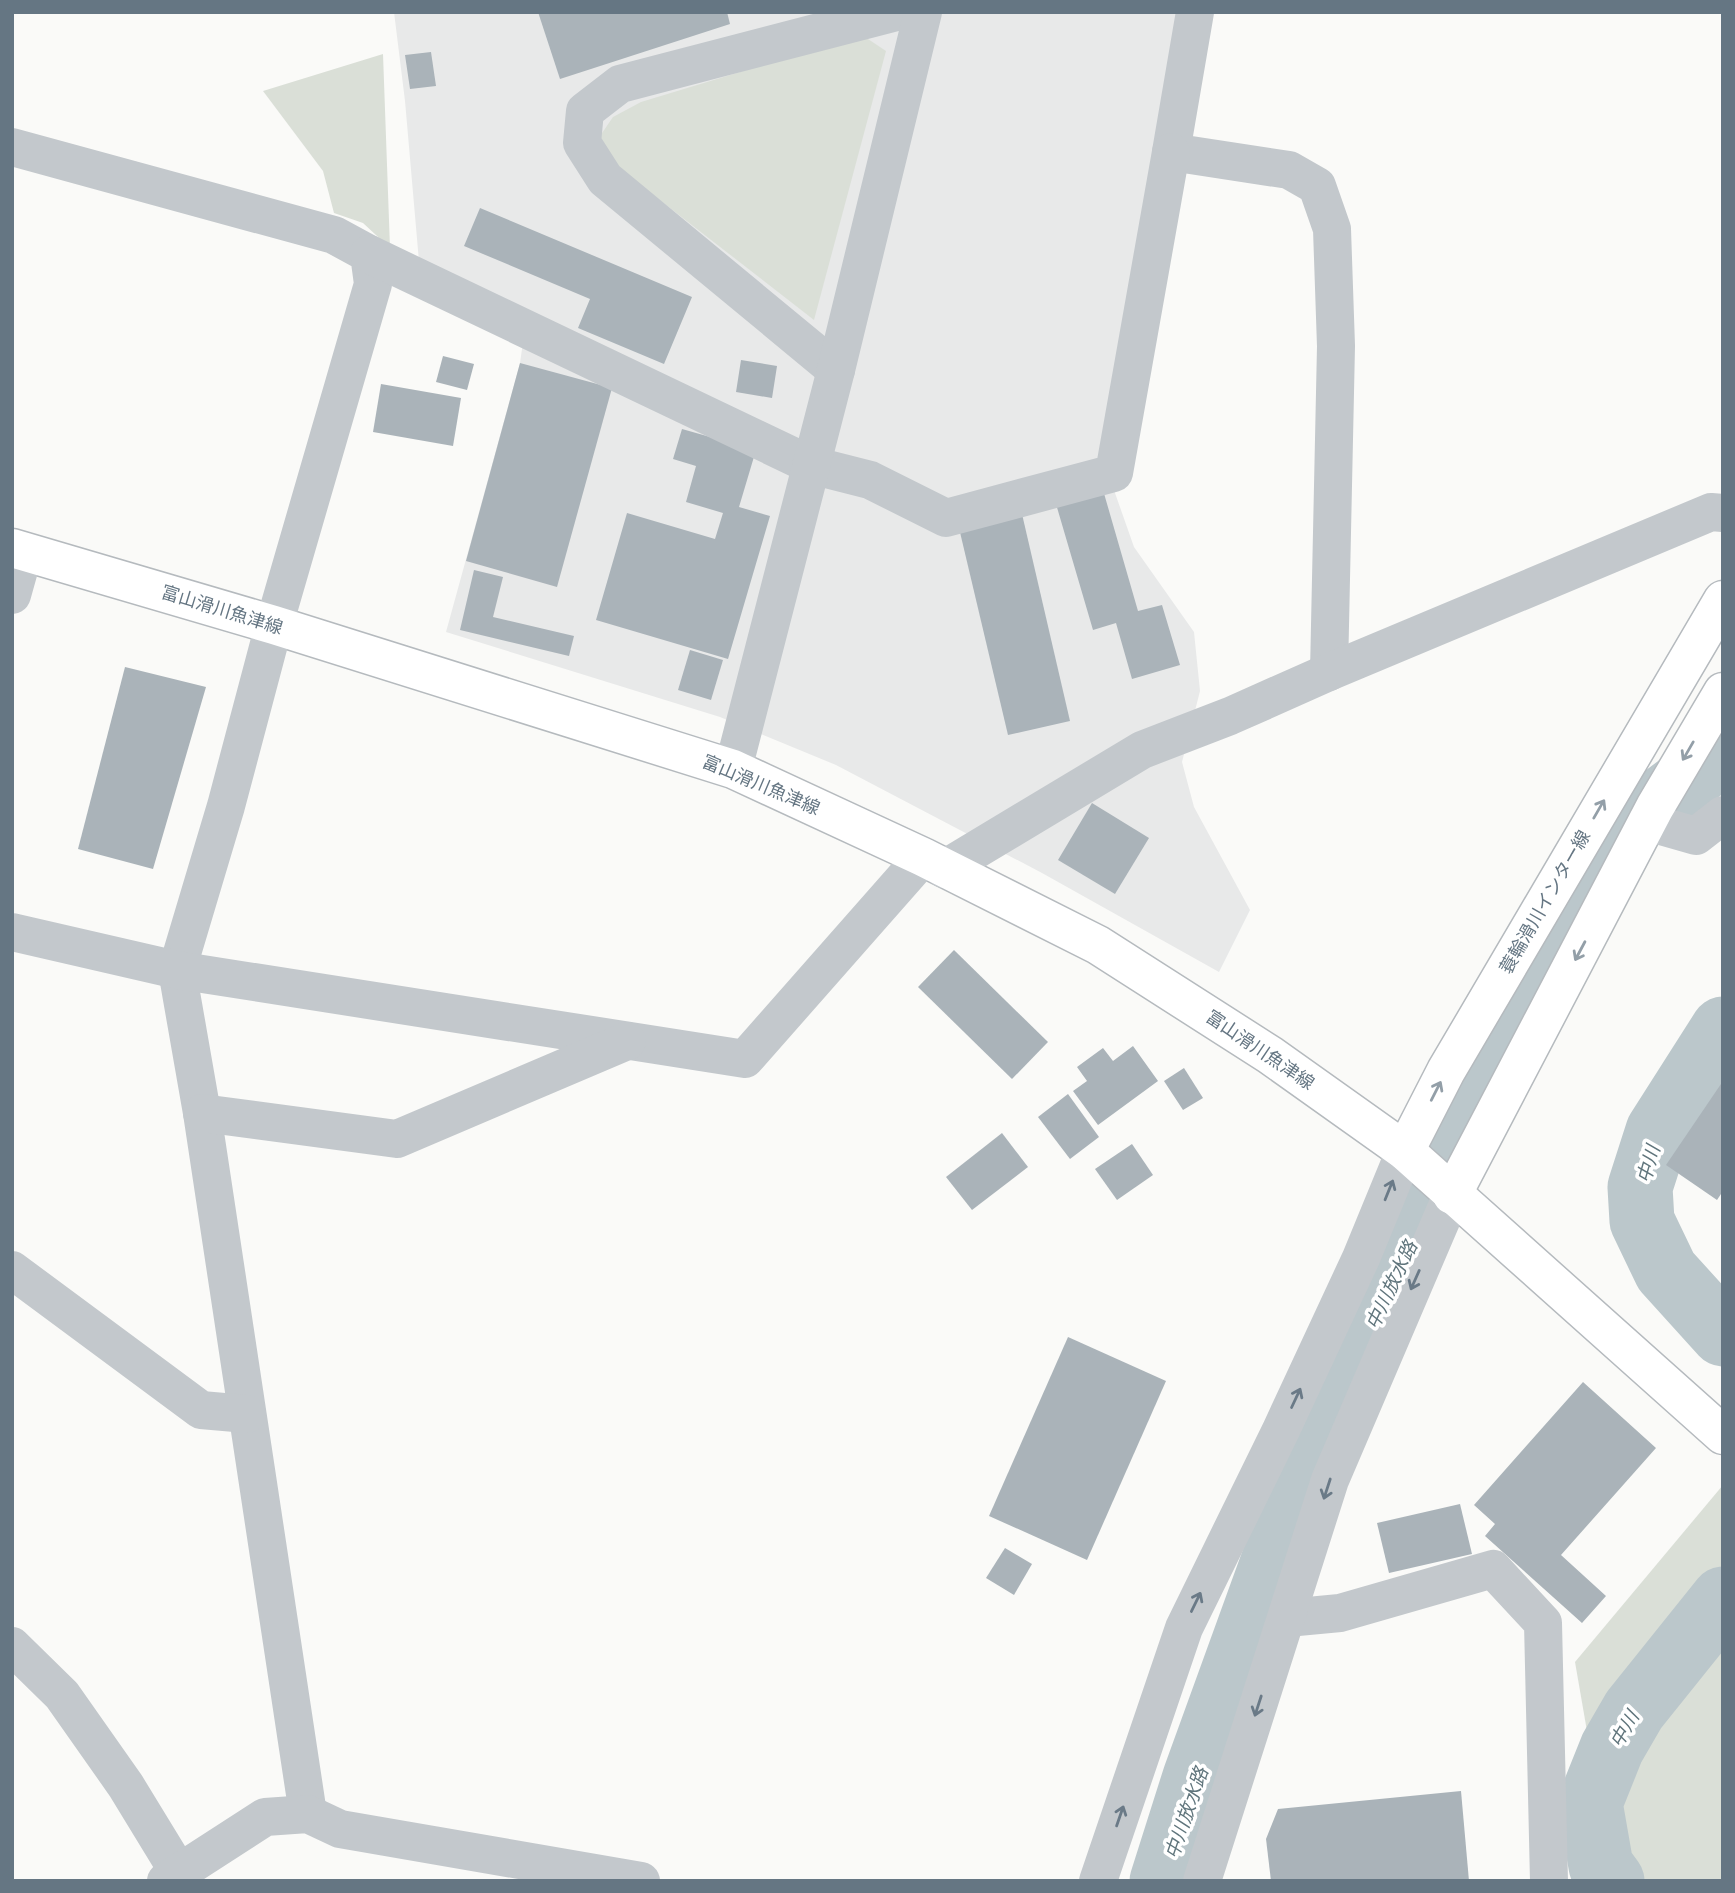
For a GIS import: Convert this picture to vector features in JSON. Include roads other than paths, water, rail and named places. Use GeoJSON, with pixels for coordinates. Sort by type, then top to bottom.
{"type":"FeatureCollection","features":[{"type":"Feature","properties":{"kind":"main road","name":"富山滑川魚津線"},"geometry":{"type":"LineString","coordinates":[[18,550],[274,625],[733,769],[933,863],[1098,945],[1270,1055],[1405,1152]]}},
{"type":"Feature","properties":{"kind":"main road","name":"蓑輪滑川インター線"},"geometry":{"type":"LineString","coordinates":[[1405,1152],[1446,1071],[1723,600]]}},
{"type":"Feature","properties":{"kind":"main road"},"geometry":{"type":"LineString","coordinates":[[1452,1195],[1647,822],[1723,692]]}},
{"type":"Feature","properties":{"kind":"main road"},"geometry":{"type":"LineString","coordinates":[[1405,1152],[1723,1435]]}},
{"type":"Feature","properties":{"kind":"street"},"geometry":{"type":"LineString","coordinates":[[836,370],[605,179],[583,143],[585,111],[620,84],[896,12]]}},
{"type":"Feature","properties":{"kind":"street"},"geometry":{"type":"LineString","coordinates":[[733,769],[836,370],[923,12]]}},
{"type":"Feature","properties":{"kind":"street"},"geometry":{"type":"LineString","coordinates":[[12,147],[334,235],[811,465],[870,480],[946,518],[1114,473],[1195,12]]}},
{"type":"Feature","properties":{"kind":"street"},"geometry":{"type":"LineString","coordinates":[[1171,152],[1289,170],[1317,186],[1332,229],[1336,346],[1329,672]]}},
{"type":"Feature","properties":{"kind":"street"},"geometry":{"type":"LineString","coordinates":[[308,1814],[202,1113],[177,970],[373,284],[369,254]]}},
{"type":"Feature","properties":{"kind":"street"},"geometry":{"type":"LineString","coordinates":[[12,932],[177,970],[745,1059],[933,863],[1142,750],[1230,716],[1711,512],[1723,513]]}},
{"type":"Feature","properties":{"kind":"street"},"geometry":{"type":"LineString","coordinates":[[12,595],[18,550]]}},
{"type":"Feature","properties":{"kind":"street"},"geometry":{"type":"LineString","coordinates":[[1647,822],[1696,836],[1723,815]]}},
{"type":"Feature","properties":{"kind":"street"},"geometry":{"type":"LineString","coordinates":[[202,1113],[397,1139],[627,1041]]}},
{"type":"Feature","properties":{"kind":"street"},"geometry":{"type":"LineString","coordinates":[[1098,1881],[1184,1628],[1287,1418],[1361,1258],[1405,1152]]}},
{"type":"Feature","properties":{"kind":"street"},"geometry":{"type":"LineString","coordinates":[[1202,1881],[1330,1480],[1452,1195]]}},
{"type":"Feature","properties":{"kind":"street"},"geometry":{"type":"LineString","coordinates":[[12,1270],[201,1410],[247,1414]]}},
{"type":"Feature","properties":{"kind":"street"},"geometry":{"type":"LineString","coordinates":[[1287,1618],[1340,1613],[1493,1569],[1543,1623],[1549,1881]]}},
{"type":"Feature","properties":{"kind":"street"},"geometry":{"type":"LineString","coordinates":[[12,1646],[62,1695],[126,1786],[177,1878],[265,1817],[308,1814],[340,1829],[641,1881]]}},
{"type":"Feature","properties":{"kind":"waterway","name":"中川放水路"},"geometry":{"type":"LineString","coordinates":[[1162,1881],[1195,1777],[1310,1460],[1479,1094],[1607,840],[1723,753]]}},
{"type":"Feature","properties":{"kind":"waterway","name":"中川"},"geometry":{"type":"LineString","coordinates":[[1723,1029],[1658,1131],[1640,1187],[1642,1221],[1666,1271],[1723,1334]]}},
{"type":"Feature","properties":{"kind":"waterway","name":"中川"},"geometry":{"type":"LineString","coordinates":[[1612,1881],[1601,1866],[1590,1803],[1612,1748],[1634,1710],[1723,1599]]}}]}
